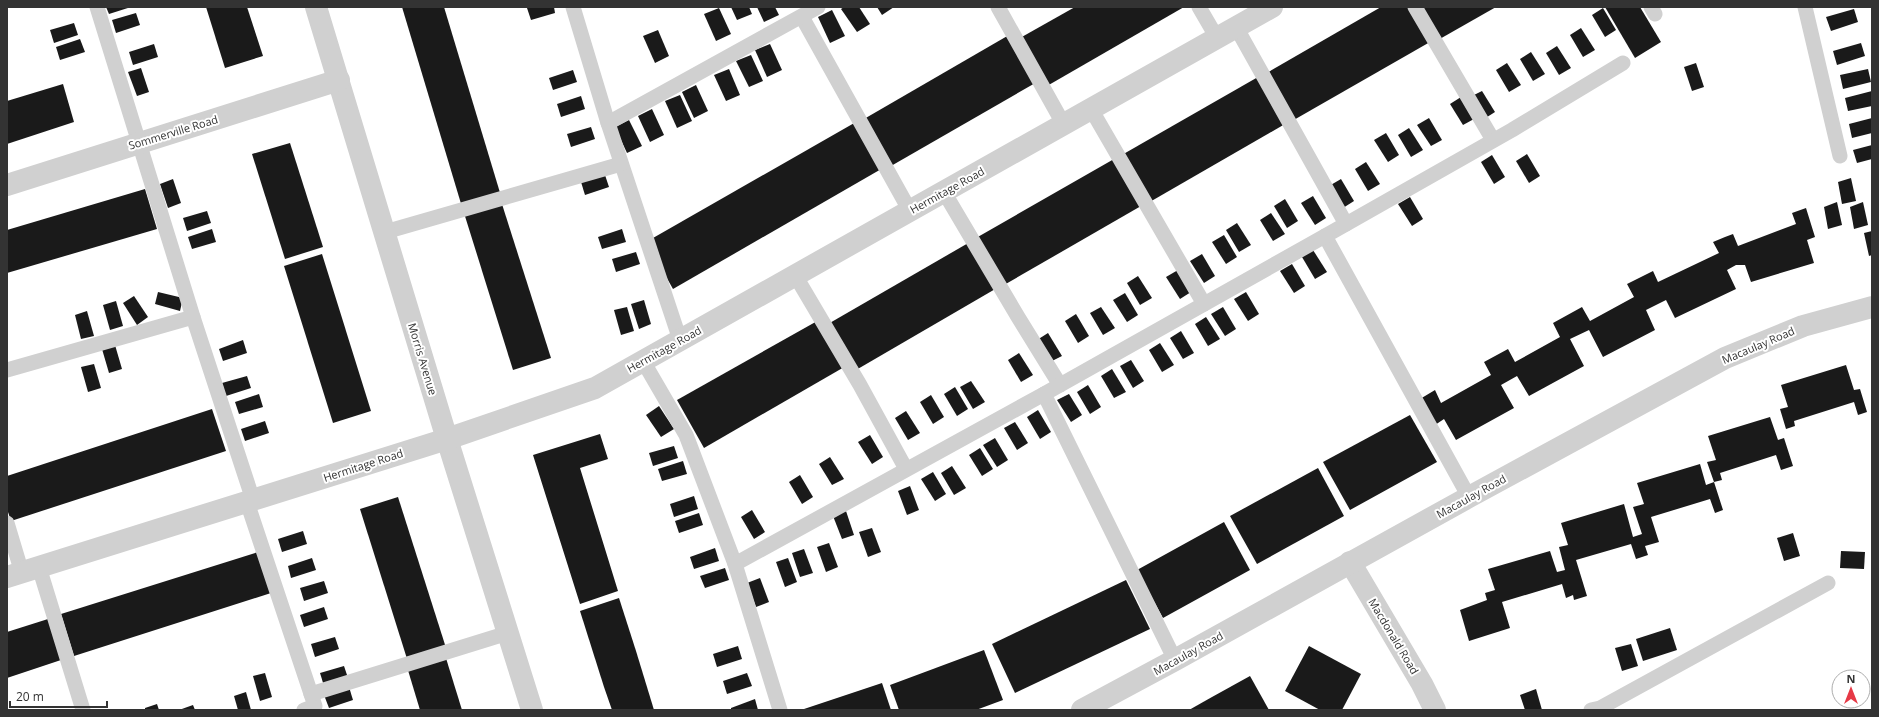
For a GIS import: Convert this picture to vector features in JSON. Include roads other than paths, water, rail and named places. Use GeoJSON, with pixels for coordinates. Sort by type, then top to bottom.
{"type":"FeatureCollection","features":[{"type":"Feature","properties":{"kind":"street","name":"Morris Avenue"},"geometry":{"type":"LineString","coordinates":[[316,7],[340,80],[447,439],[532,710]]}},
{"type":"Feature","properties":{"kind":"street","name":"Hermitage Road"},"geometry":{"type":"LineString","coordinates":[[23,572],[447,439],[595,388],[1272,7]]}},
{"type":"Feature","properties":{"kind":"street","name":"Sommerville Road"},"geometry":{"type":"LineString","coordinates":[[7,185],[340,80]]}},
{"type":"Feature","properties":{"kind":"street","name":"Macaulay Road"},"geometry":{"type":"LineString","coordinates":[[1082,710],[1725,358],[1803,326],[1872,307]]}},
{"type":"Feature","properties":{"kind":"street","name":"Macdonald Road"},"geometry":{"type":"LineString","coordinates":[[1350,562],[1422,684],[1435,710]]}},
{"type":"Feature","properties":{"kind":"lane"},"geometry":{"type":"LineString","coordinates":[[97,7],[250,501],[311,705],[508,633]]}},
{"type":"Feature","properties":{"kind":"lane"},"geometry":{"type":"LineString","coordinates":[[573,7],[621,164],[680,340]]}},
{"type":"Feature","properties":{"kind":"lane"},"geometry":{"type":"LineString","coordinates":[[998,7],[1064,125]]}},
{"type":"Feature","properties":{"kind":"lane"},"geometry":{"type":"LineString","coordinates":[[1199,7],[1217,38]]}},
{"type":"Feature","properties":{"kind":"lane"},"geometry":{"type":"LineString","coordinates":[[1415,7],[1493,140]]}},
{"type":"Feature","properties":{"kind":"lane"},"geometry":{"type":"LineString","coordinates":[[1805,7],[1840,156]]}},
{"type":"Feature","properties":{"kind":"lane"},"geometry":{"type":"LineString","coordinates":[[608,123],[807,11],[910,211]]}},
{"type":"Feature","properties":{"kind":"lane"},"geometry":{"type":"LineString","coordinates":[[1236,27],[1346,224]]}},
{"type":"Feature","properties":{"kind":"lane"},"geometry":{"type":"LineString","coordinates":[[734,564],[1044,394],[1325,236],[1493,140],[1623,63]]}},
{"type":"Feature","properties":{"kind":"lane"},"geometry":{"type":"LineString","coordinates":[[1091,109],[1204,304]]}},
{"type":"Feature","properties":{"kind":"lane"},"geometry":{"type":"LineString","coordinates":[[385,232],[621,164]]}},
{"type":"Feature","properties":{"kind":"lane"},"geometry":{"type":"LineString","coordinates":[[944,192],[1018,317],[1060,384]]}},
{"type":"Feature","properties":{"kind":"lane"},"geometry":{"type":"LineString","coordinates":[[1325,236],[1469,497]]}},
{"type":"Feature","properties":{"kind":"lane"},"geometry":{"type":"LineString","coordinates":[[795,275],[860,385],[906,469]]}},
{"type":"Feature","properties":{"kind":"lane"},"geometry":{"type":"LineString","coordinates":[[7,370],[193,317]]}},
{"type":"Feature","properties":{"kind":"lane"},"geometry":{"type":"LineString","coordinates":[[643,361],[686,435],[734,564],[780,710]]}},
{"type":"Feature","properties":{"kind":"lane"},"geometry":{"type":"LineString","coordinates":[[1044,394],[1175,660]]}},
{"type":"Feature","properties":{"kind":"lane"},"geometry":{"type":"LineString","coordinates":[[7,523],[23,572],[83,710]]}},
{"type":"Feature","properties":{"kind":"lane"},"geometry":{"type":"LineString","coordinates":[[1591,710],[1606,704],[1828,583]]}}]}
